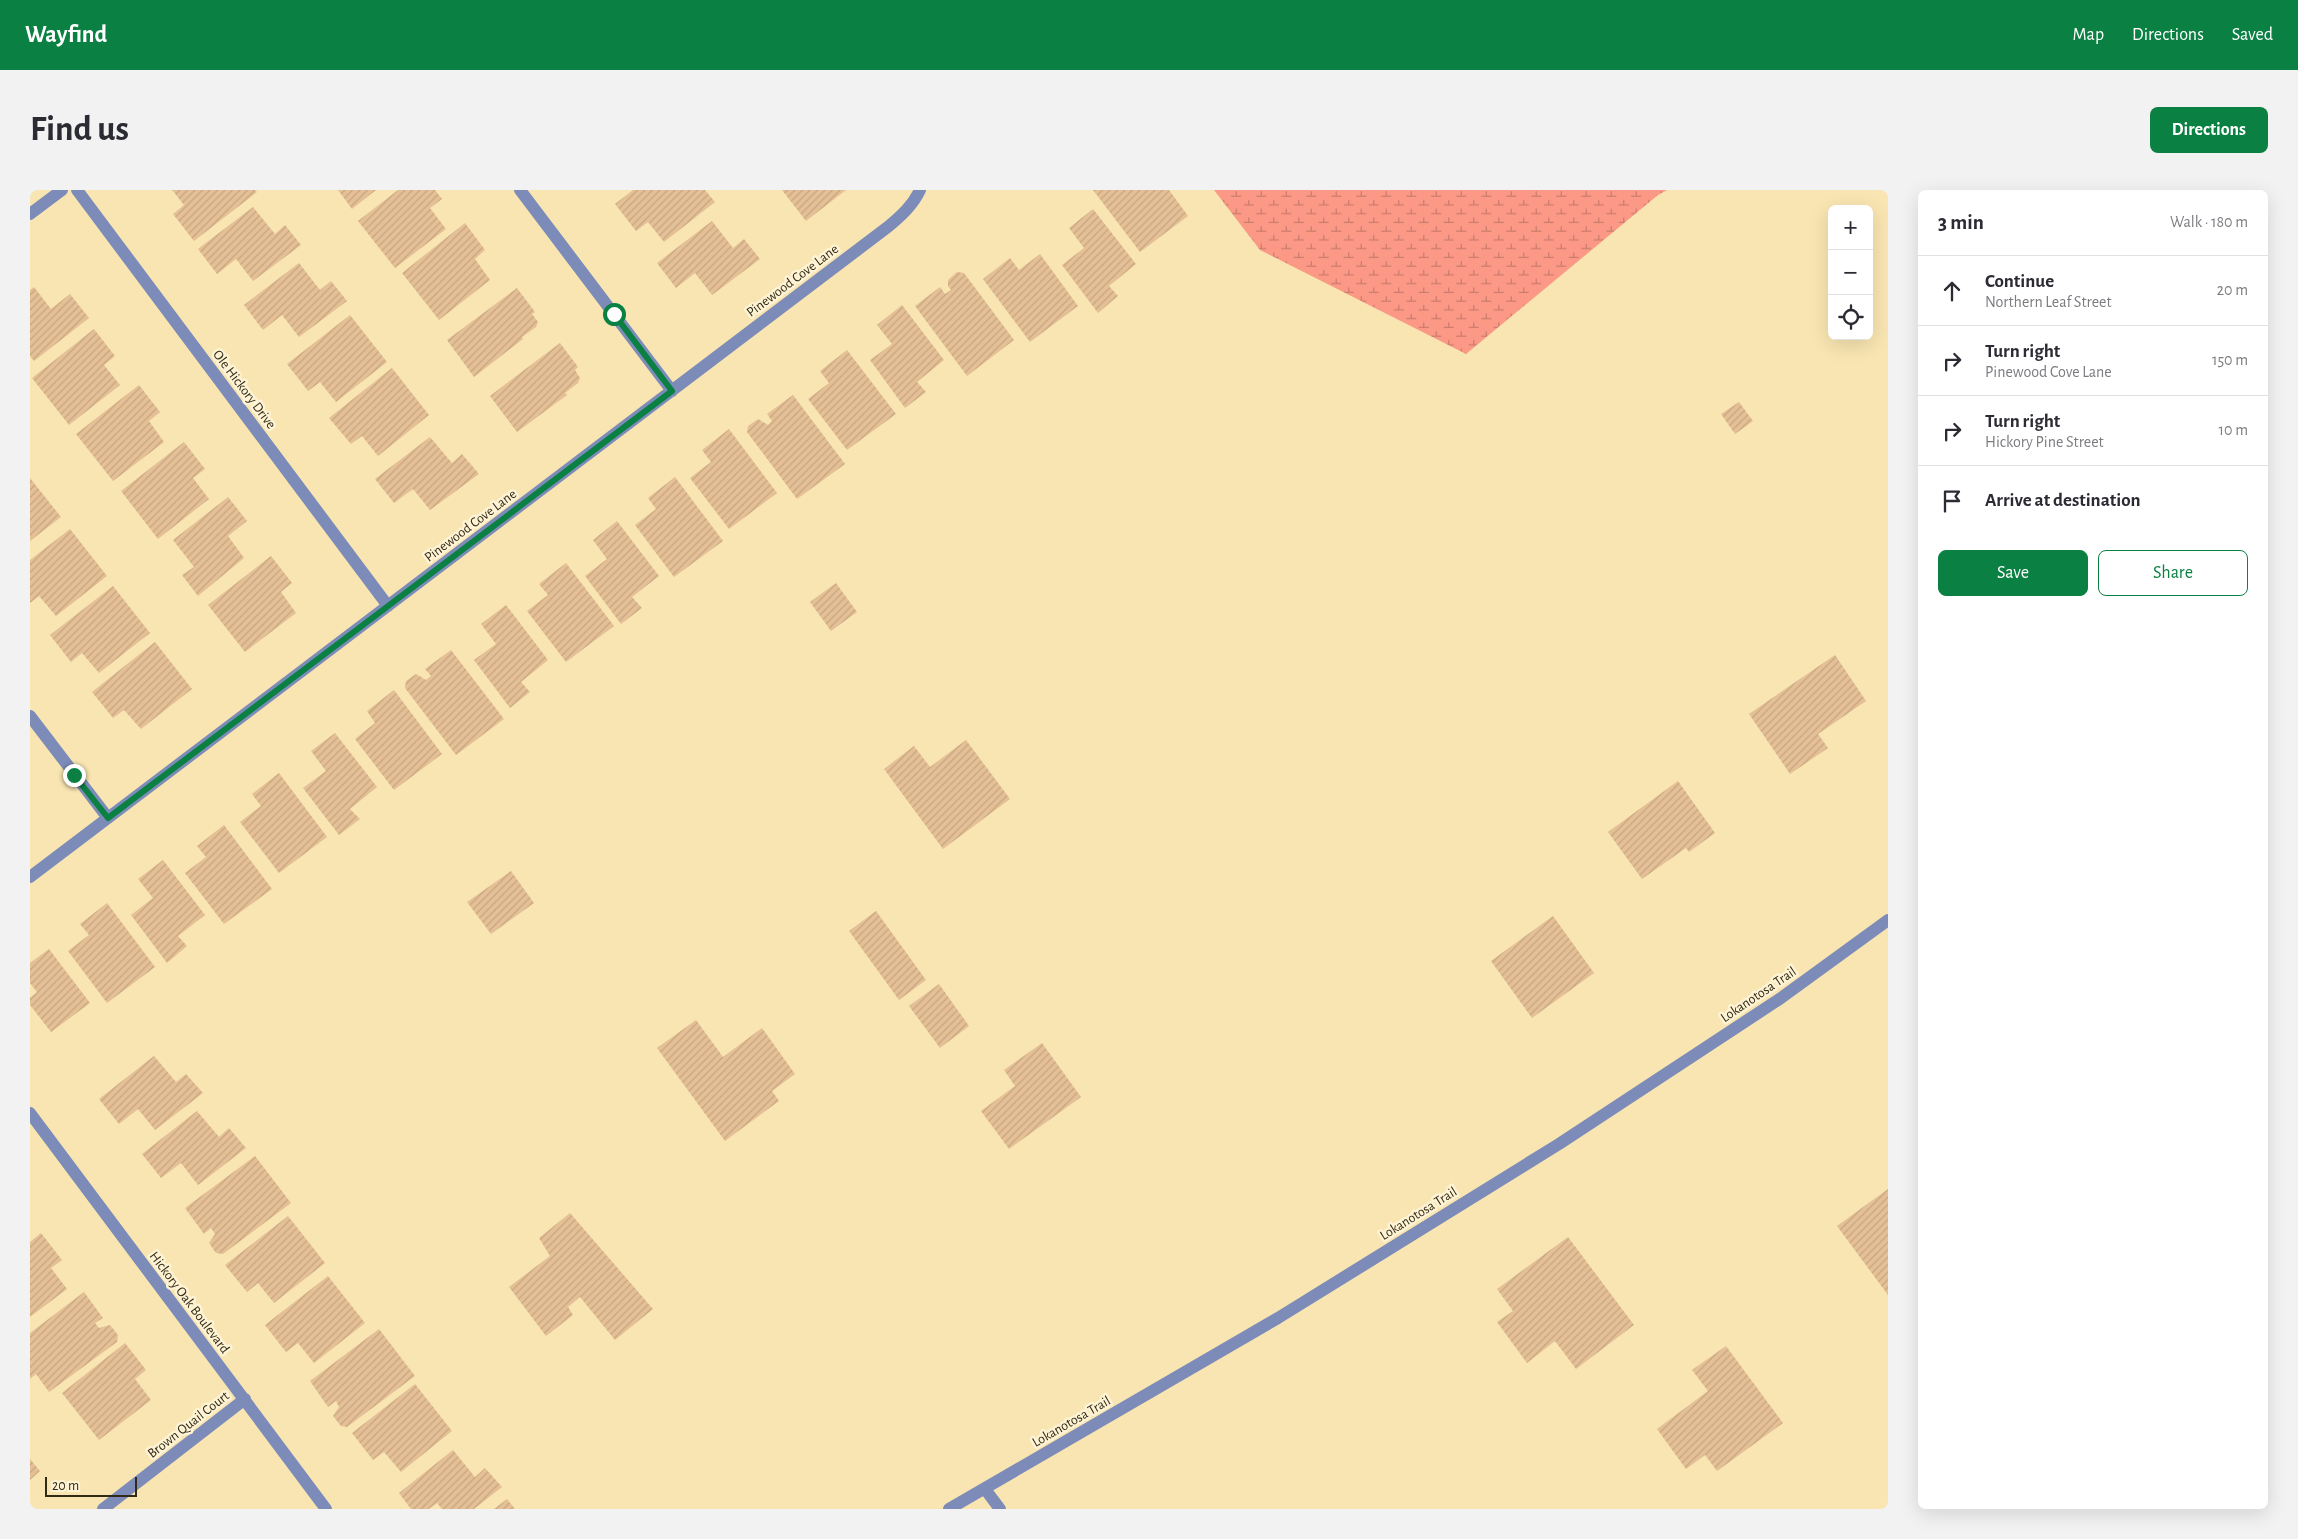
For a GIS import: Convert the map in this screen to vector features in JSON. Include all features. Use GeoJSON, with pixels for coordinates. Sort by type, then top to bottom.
{"type":"FeatureCollection","features":[{"type":"Feature","properties":{"kind":"street"},"geometry":{"type":"LineString","coordinates":[[30,214],[62,190]]}},
{"type":"Feature","properties":{"kind":"street","name":"Ole Hickory Drive"},"geometry":{"type":"LineString","coordinates":[[78,190],[388,606]]}},
{"type":"Feature","properties":{"kind":"street"},"geometry":{"type":"LineString","coordinates":[[520,190],[672,391]]}},
{"type":"Feature","properties":{"kind":"street","name":"Pinewood Cove Lane"},"geometry":{"type":"LineString","coordinates":[[30,877],[896,220],[915,200],[920,190]]}},
{"type":"Feature","properties":{"kind":"street"},"geometry":{"type":"LineString","coordinates":[[30,716],[108,818]]}},
{"type":"Feature","properties":{"kind":"street","name":"Lokanotosa Trail"},"geometry":{"type":"LineString","coordinates":[[949,1509],[1278,1318],[1582,1130],[1781,998],[1888,920]]}},
{"type":"Feature","properties":{"kind":"street","name":"Hickory Oak Boulevard"},"geometry":{"type":"LineString","coordinates":[[30,1113],[326,1509]]}},
{"type":"Feature","properties":{"kind":"street","name":"Brown Quail Court"},"geometry":{"type":"LineString","coordinates":[[103,1509],[245,1399]]}},
{"type":"Feature","properties":{"kind":"street"},"geometry":{"type":"LineString","coordinates":[[985,1489],[1000,1509]]}},
{"type":"Feature","properties":{"kind":"green space"},"geometry":{"type":"Polygon","coordinates":[[[1214,190],[1667,190],[1658,195],[1466,354],[1260,250],[1214,190]]]}},
{"type":"Feature","properties":{"kind":"building"},"geometry":{"type":"Polygon","coordinates":[[[172,190],[255,190],[257,192],[194,241],[173,214],[184,205],[172,190]]]}},
{"type":"Feature","properties":{"kind":"building"},"geometry":{"type":"Polygon","coordinates":[[[338,190],[376,190],[352,209],[338,190]]]}},
{"type":"Feature","properties":{"kind":"building"},"geometry":{"type":"Polygon","coordinates":[[[398,190],[435,190],[442,199],[430,208],[446,229],[395,268],[358,221],[398,190]]]}},
{"type":"Feature","properties":{"kind":"building"},"geometry":{"type":"Polygon","coordinates":[[[633,190],[705,190],[715,202],[664,242],[648,222],[636,231],[615,204],[633,190]]]}},
{"type":"Feature","properties":{"kind":"building"},"geometry":{"type":"Polygon","coordinates":[[[782,190],[846,190],[806,221],[782,190]]]}},
{"type":"Feature","properties":{"kind":"building"},"geometry":{"type":"Polygon","coordinates":[[[1093,190],[1169,190],[1188,216],[1140,252],[1093,190]]]}},
{"type":"Feature","properties":{"kind":"building"},"geometry":{"type":"Polygon","coordinates":[[[253,207],[275,234],[285,225],[301,245],[253,281],[236,259],[217,274],[198,249],[253,207]]]}},
{"type":"Feature","properties":{"kind":"building"},"geometry":{"type":"Polygon","coordinates":[[[1093,209],[1136,264],[1109,286],[1118,296],[1098,313],[1062,265],[1084,248],[1069,228],[1093,209]]]}},
{"type":"Feature","properties":{"kind":"building"},"geometry":{"type":"Polygon","coordinates":[[[712,221],[733,248],[744,239],[760,259],[712,295],[695,273],[676,288],[657,263],[712,221]]]}},
{"type":"Feature","properties":{"kind":"building"},"geometry":{"type":"Polygon","coordinates":[[[465,223],[485,250],[475,259],[490,280],[439,320],[402,273],[465,223]]]}},
{"type":"Feature","properties":{"kind":"building"},"geometry":{"type":"Polygon","coordinates":[[[1040,254],[1078,306],[1030,342],[983,279],[1010,258],[1019,270],[1040,254]]]}},
{"type":"Feature","properties":{"kind":"building"},"geometry":{"type":"Polygon","coordinates":[[[299,263],[320,290],[331,281],[347,301],[299,337],[282,315],[263,330],[244,305],[299,263]]]}},
{"type":"Feature","properties":{"kind":"building"},"geometry":{"type":"Polygon","coordinates":[[[957,272],[964,273],[1014,340],[967,376],[915,306],[940,287],[945,294],[951,290],[948,286],[948,280],[957,272]]]}},
{"type":"Feature","properties":{"kind":"building"},"geometry":{"type":"Polygon","coordinates":[[[34,287],[51,309],[70,294],[89,318],[34,361],[30,356],[30,290],[34,287]]]}},
{"type":"Feature","properties":{"kind":"building"},"geometry":{"type":"Polygon","coordinates":[[[517,288],[535,312],[532,314],[538,322],[536,327],[474,377],[447,340],[517,288]]]}},
{"type":"Feature","properties":{"kind":"building"},"geometry":{"type":"Polygon","coordinates":[[[902,305],[944,360],[917,382],[926,392],[905,408],[870,360],[892,344],[877,325],[902,305]]]}},
{"type":"Feature","properties":{"kind":"building"},"geometry":{"type":"Polygon","coordinates":[[[350,315],[387,362],[336,402],[320,382],[308,391],[287,364],[350,315]]]}},
{"type":"Feature","properties":{"kind":"building"},"geometry":{"type":"Polygon","coordinates":[[[94,329],[115,356],[104,365],[120,385],[69,425],[32,378],[94,329]]]}},
{"type":"Feature","properties":{"kind":"building"},"geometry":{"type":"Polygon","coordinates":[[[560,343],[578,367],[575,370],[580,378],[578,383],[565,393],[567,395],[517,432],[490,396],[560,343]]]}},
{"type":"Feature","properties":{"kind":"building"},"geometry":{"type":"Polygon","coordinates":[[[847,350],[896,414],[847,450],[808,399],[829,383],[820,371],[847,350]]]}},
{"type":"Feature","properties":{"kind":"building"},"geometry":{"type":"Polygon","coordinates":[[[392,368],[429,415],[378,456],[362,436],[351,444],[329,418],[392,368]]]}},
{"type":"Feature","properties":{"kind":"building"},"geometry":{"type":"Polygon","coordinates":[[[139,385],[160,412],[149,421],[164,442],[113,481],[76,434],[139,385]]]}},
{"type":"Feature","properties":{"kind":"building"},"geometry":{"type":"Polygon","coordinates":[[[793,395],[845,464],[797,499],[747,432],[748,426],[758,419],[768,425],[772,421],[767,414],[793,395]]]}},
{"type":"Feature","properties":{"kind":"building"},"geometry":{"type":"Polygon","coordinates":[[[1739,402],[1753,421],[1735,434],[1721,414],[1739,402]]]}},
{"type":"Feature","properties":{"kind":"building"},"geometry":{"type":"Polygon","coordinates":[[[729,429],[777,493],[729,529],[690,478],[711,462],[702,450],[729,429]]]}},
{"type":"Feature","properties":{"kind":"building"},"geometry":{"type":"Polygon","coordinates":[[[430,437],[452,463],[462,454],[479,474],[430,510],[413,489],[394,503],[375,479],[430,437]]]}},
{"type":"Feature","properties":{"kind":"building"},"geometry":{"type":"Polygon","coordinates":[[[184,442],[205,469],[193,478],[209,499],[158,539],[121,491],[184,442]]]}},
{"type":"Feature","properties":{"kind":"building"},"geometry":{"type":"Polygon","coordinates":[[[675,477],[723,541],[674,577],[635,525],[656,509],[648,498],[675,477]]]}},
{"type":"Feature","properties":{"kind":"building"},"geometry":{"type":"Polygon","coordinates":[[[30,478],[61,517],[30,541],[30,478]]]}},
{"type":"Feature","properties":{"kind":"building"},"geometry":{"type":"Polygon","coordinates":[[[228,497],[247,521],[228,536],[244,558],[198,596],[182,575],[194,567],[173,540],[228,497]]]}},
{"type":"Feature","properties":{"kind":"building"},"geometry":{"type":"Polygon","coordinates":[[[617,521],[659,576],[632,597],[642,608],[621,624],[585,576],[607,559],[593,540],[617,521]]]}},
{"type":"Feature","properties":{"kind":"building"},"geometry":{"type":"Polygon","coordinates":[[[70,529],[107,576],[56,616],[39,596],[30,603],[30,560],[70,529]]]}},
{"type":"Feature","properties":{"kind":"building"},"geometry":{"type":"Polygon","coordinates":[[[271,556],[292,583],[281,592],[296,613],[245,652],[208,605],[271,556]]]}},
{"type":"Feature","properties":{"kind":"building"},"geometry":{"type":"Polygon","coordinates":[[[566,563],[614,626],[566,662],[527,611],[548,595],[539,584],[566,563]]]}},
{"type":"Feature","properties":{"kind":"building"},"geometry":{"type":"Polygon","coordinates":[[[836,583],[857,612],[831,631],[810,602],[836,583]]]}},
{"type":"Feature","properties":{"kind":"building"},"geometry":{"type":"Polygon","coordinates":[[[113,586],[150,633],[99,673],[82,653],[71,662],[50,635],[113,586]]]}},
{"type":"Feature","properties":{"kind":"building"},"geometry":{"type":"Polygon","coordinates":[[[506,605],[548,660],[521,682],[530,692],[510,708],[474,660],[496,644],[481,624],[506,605]]]}},
{"type":"Feature","properties":{"kind":"building"},"geometry":{"type":"Polygon","coordinates":[[[155,642],[192,689],[141,729],[124,710],[113,718],[92,692],[155,642]]]}},
{"type":"Feature","properties":{"kind":"building"},"geometry":{"type":"Polygon","coordinates":[[[451,650],[504,719],[456,755],[405,688],[406,681],[416,674],[426,680],[431,676],[425,669],[451,650]]]}},
{"type":"Feature","properties":{"kind":"building"},"geometry":{"type":"Polygon","coordinates":[[[1835,655],[1866,701],[1818,734],[1828,748],[1790,774],[1749,714],[1835,655]]]}},
{"type":"Feature","properties":{"kind":"building"},"geometry":{"type":"Polygon","coordinates":[[[394,690],[442,754],[394,790],[355,739],[375,723],[367,711],[394,690]]]}},
{"type":"Feature","properties":{"kind":"building"},"geometry":{"type":"Polygon","coordinates":[[[335,733],[377,787],[350,809],[360,819],[339,835],[303,788],[326,771],[311,751],[335,733]]]}},
{"type":"Feature","properties":{"kind":"building"},"geometry":{"type":"Polygon","coordinates":[[[966,740],[1010,799],[943,849],[884,769],[914,746],[930,767],[966,740]]]}},
{"type":"Feature","properties":{"kind":"building"},"geometry":{"type":"Polygon","coordinates":[[[279,773],[327,837],[279,873],[240,822],[261,806],[252,794],[279,773]]]}},
{"type":"Feature","properties":{"kind":"building"},"geometry":{"type":"Polygon","coordinates":[[[1678,781],[1715,833],[1689,852],[1686,848],[1642,879],[1608,832],[1678,781]]]}},
{"type":"Feature","properties":{"kind":"building"},"geometry":{"type":"Polygon","coordinates":[[[224,825],[272,889],[224,924],[185,873],[206,857],[197,846],[224,825]]]}},
{"type":"Feature","properties":{"kind":"building"},"geometry":{"type":"Polygon","coordinates":[[[163,860],[205,915],[178,936],[187,946],[167,963],[131,915],[153,898],[138,879],[163,860]]]}},
{"type":"Feature","properties":{"kind":"building"},"geometry":{"type":"Polygon","coordinates":[[[511,871],[534,903],[491,934],[467,902],[511,871]]]}},
{"type":"Feature","properties":{"kind":"building"},"geometry":{"type":"Polygon","coordinates":[[[107,903],[155,967],[107,1003],[68,951],[89,935],[80,924],[107,903]]]}},
{"type":"Feature","properties":{"kind":"building"},"geometry":{"type":"Polygon","coordinates":[[[876,911],[926,980],[899,1000],[849,931],[876,911]]]}},
{"type":"Feature","properties":{"kind":"building"},"geometry":{"type":"Polygon","coordinates":[[[1553,916],[1594,973],[1532,1018],[1491,961],[1553,916]]]}},
{"type":"Feature","properties":{"kind":"building"},"geometry":{"type":"Polygon","coordinates":[[[49,949],[90,1003],[51,1032],[30,1005],[30,998],[37,992],[30,983],[30,963],[49,949]]]}},
{"type":"Feature","properties":{"kind":"building"},"geometry":{"type":"Polygon","coordinates":[[[939,984],[969,1026],[940,1048],[909,1006],[939,984]]]}},
{"type":"Feature","properties":{"kind":"building"},"geometry":{"type":"Polygon","coordinates":[[[696,1020],[723,1057],[762,1028],[795,1074],[772,1091],[779,1101],[725,1141],[657,1048],[696,1020]]]}},
{"type":"Feature","properties":{"kind":"building"},"geometry":{"type":"Polygon","coordinates":[[[1042,1043],[1081,1097],[1009,1149],[981,1111],[1015,1086],[1004,1070],[1042,1043]]]}},
{"type":"Feature","properties":{"kind":"building"},"geometry":{"type":"Polygon","coordinates":[[[154,1056],[176,1082],[186,1074],[203,1093],[155,1130],[138,1109],[119,1124],[99,1099],[154,1056]]]}},
{"type":"Feature","properties":{"kind":"building"},"geometry":{"type":"Polygon","coordinates":[[[197,1111],[219,1137],[229,1128],[246,1148],[198,1185],[181,1163],[161,1178],[142,1154],[197,1111]]]}},
{"type":"Feature","properties":{"kind":"building"},"geometry":{"type":"Polygon","coordinates":[[[255,1156],[291,1203],[223,1254],[216,1253],[209,1243],[215,1234],[211,1228],[204,1234],[185,1208],[255,1156]]]}},
{"type":"Feature","properties":{"kind":"building"},"geometry":{"type":"Polygon","coordinates":[[[1888,1189],[1888,1295],[1837,1226],[1888,1189]]]}},
{"type":"Feature","properties":{"kind":"building"},"geometry":{"type":"Polygon","coordinates":[[[570,1213],[653,1309],[615,1340],[580,1297],[568,1307],[573,1315],[546,1336],[509,1287],[550,1256],[539,1238],[570,1213]]]}},
{"type":"Feature","properties":{"kind":"building"},"geometry":{"type":"Polygon","coordinates":[[[288,1216],[325,1263],[274,1303],[258,1283],[247,1292],[225,1265],[288,1216]]]}},
{"type":"Feature","properties":{"kind":"building"},"geometry":{"type":"Polygon","coordinates":[[[41,1233],[62,1260],[51,1268],[67,1289],[30,1317],[30,1242],[41,1233]]]}},
{"type":"Feature","properties":{"kind":"building"},"geometry":{"type":"Polygon","coordinates":[[[1568,1237],[1634,1325],[1576,1369],[1555,1341],[1527,1363],[1497,1322],[1513,1311],[1497,1289],[1568,1237]]]}},
{"type":"Feature","properties":{"kind":"building"},"geometry":{"type":"Polygon","coordinates":[[[328,1276],[365,1323],[314,1363],[298,1343],[286,1352],[265,1325],[328,1276]]]}},
{"type":"Feature","properties":{"kind":"building"},"geometry":{"type":"Polygon","coordinates":[[[84,1292],[103,1318],[95,1323],[99,1328],[110,1325],[118,1335],[117,1342],[49,1392],[36,1374],[30,1379],[30,1333],[84,1292]]]}},
{"type":"Feature","properties":{"kind":"building"},"geometry":{"type":"Polygon","coordinates":[[[379,1329],[415,1376],[347,1427],[341,1426],[333,1416],[339,1407],[336,1401],[328,1407],[310,1381],[379,1329]]]}},
{"type":"Feature","properties":{"kind":"building"},"geometry":{"type":"Polygon","coordinates":[[[125,1343],[146,1370],[135,1379],[151,1400],[99,1440],[62,1393],[125,1343]]]}},
{"type":"Feature","properties":{"kind":"building"},"geometry":{"type":"Polygon","coordinates":[[[1726,1346],[1783,1423],[1717,1471],[1705,1455],[1686,1469],[1657,1429],[1708,1391],[1692,1370],[1726,1346]]]}},
{"type":"Feature","properties":{"kind":"building"},"geometry":{"type":"Polygon","coordinates":[[[415,1384],[452,1431],[401,1472],[384,1452],[373,1460],[352,1433],[415,1384]]]}},
{"type":"Feature","properties":{"kind":"building"},"geometry":{"type":"Polygon","coordinates":[[[453,1450],[475,1477],[485,1468],[502,1487],[474,1509],[442,1509],[437,1503],[429,1509],[411,1509],[399,1493],[453,1450]]]}},
{"type":"Feature","properties":{"kind":"building"},"geometry":{"type":"Polygon","coordinates":[[[30,1459],[40,1471],[30,1480],[30,1459]]]}},
{"type":"Feature","properties":{"kind":"building"},"geometry":{"type":"Polygon","coordinates":[[[507,1499],[515,1509],[494,1509],[507,1499]]]}},
{"type":"Feature","properties":{"kind":"route"},"geometry":{"type":"LineString","coordinates":[[74,775],[108,818],[672,391],[614,314]]}}]}
